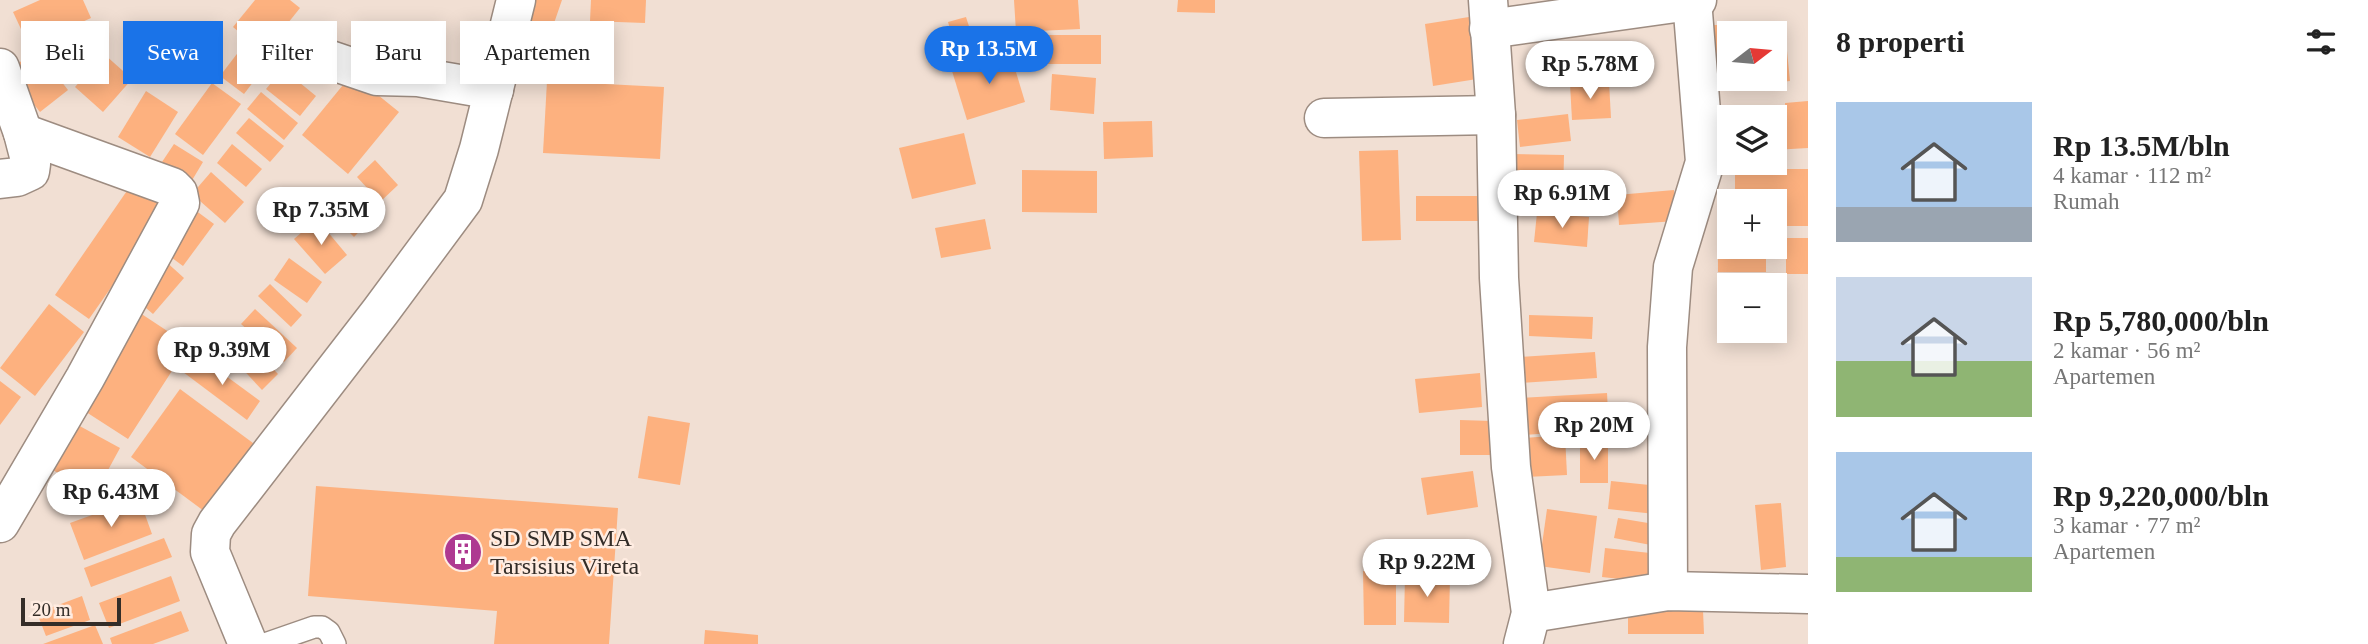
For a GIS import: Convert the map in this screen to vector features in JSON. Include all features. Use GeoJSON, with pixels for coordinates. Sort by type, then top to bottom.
{"type":"FeatureCollection","features":[{"type":"Feature","properties":{"kind":"street"},"geometry":{"type":"LineString","coordinates":[[248,644],[210,552],[211,534],[463,200],[495,90],[516,0]]}},
{"type":"Feature","properties":{"kind":"street"},"geometry":{"type":"LineString","coordinates":[[1668,591],[1667,347],[1673,267],[1705,162],[1695,0],[1489,15],[1496,115],[1499,278],[1511,467],[1527,628],[1668,591],[1808,594]]}},
{"type":"Feature","properties":{"kind":"street"},"geometry":{"type":"LineString","coordinates":[[337,62],[377,76],[418,77],[495,90]]}},
{"type":"Feature","properties":{"kind":"street"},"geometry":{"type":"LineString","coordinates":[[0,68],[31,164],[30,171],[17,177],[0,179]]}},
{"type":"Feature","properties":{"kind":"street"},"geometry":{"type":"LineString","coordinates":[[1324,117],[1496,115]]}},
{"type":"Feature","properties":{"kind":"street"},"geometry":{"type":"LineString","coordinates":[[0,523],[85,378],[180,203],[178,193],[172,187],[23,133]]}},
{"type":"Feature","properties":{"kind":"lane"},"geometry":{"type":"LineString","coordinates":[[264,644],[314,627],[322,627],[329,632],[335,644]]}},
{"type":"Feature","properties":{"kind":"building"},"geometry":{"type":"Polygon","coordinates":[[[40,0],[83,0],[91,18],[84,21],[21,21],[21,29],[13,12],[40,0]]]}},
{"type":"Feature","properties":{"kind":"building"},"geometry":{"type":"Polygon","coordinates":[[[255,0],[290,0],[300,8],[290,21],[238,21],[255,0]]]}},
{"type":"Feature","properties":{"kind":"building"},"geometry":{"type":"Polygon","coordinates":[[[525,0],[562,0],[555,21],[530,21],[519,17],[525,0]]]}},
{"type":"Feature","properties":{"kind":"building"},"geometry":{"type":"Polygon","coordinates":[[[591,0],[646,0],[645,23],[590,21],[591,0]]]}},
{"type":"Feature","properties":{"kind":"building"},"geometry":{"type":"Polygon","coordinates":[[[1014,0],[1078,0],[1080,29],[1016,32],[1014,0]]]}},
{"type":"Feature","properties":{"kind":"building"},"geometry":{"type":"Polygon","coordinates":[[[1178,0],[1215,0],[1215,13],[1177,12],[1178,0]]]}},
{"type":"Feature","properties":{"kind":"building"},"geometry":{"type":"Polygon","coordinates":[[[966,17],[980,61],[961,66],[948,22],[966,17]]]}},
{"type":"Feature","properties":{"kind":"building"},"geometry":{"type":"Polygon","coordinates":[[[1469,17],[1477,79],[1433,86],[1425,24],[1469,17]]]}},
{"type":"Feature","properties":{"kind":"building"},"geometry":{"type":"Polygon","coordinates":[[[1706,25],[1717,25],[1717,85],[1706,85],[1706,25]]]}},
{"type":"Feature","properties":{"kind":"building"},"geometry":{"type":"Polygon","coordinates":[[[1046,35],[1101,35],[1101,64],[1046,64],[1046,35]]]}},
{"type":"Feature","properties":{"kind":"building"},"geometry":{"type":"Polygon","coordinates":[[[1787,51],[1790,81],[1787,81],[1787,51]]]}},
{"type":"Feature","properties":{"kind":"building"},"geometry":{"type":"Polygon","coordinates":[[[1010,52],[1025,102],[967,120],[952,71],[1010,52]]]}},
{"type":"Feature","properties":{"kind":"building"},"geometry":{"type":"Polygon","coordinates":[[[237,54],[237,84],[252,84],[244,94],[223,78],[223,72],[237,54]]]}},
{"type":"Feature","properties":{"kind":"building"},"geometry":{"type":"Polygon","coordinates":[[[109,58],[123,71],[123,84],[128,84],[103,112],[75,87],[78,84],[109,84],[109,58]]]}},
{"type":"Feature","properties":{"kind":"building"},"geometry":{"type":"Polygon","coordinates":[[[21,61],[21,84],[63,84],[68,90],[40,112],[8,72],[21,61]]]}},
{"type":"Feature","properties":{"kind":"building"},"geometry":{"type":"Polygon","coordinates":[[[1052,74],[1096,78],[1094,114],[1050,110],[1052,74]]]}},
{"type":"Feature","properties":{"kind":"building"},"geometry":{"type":"Polygon","coordinates":[[[351,75],[351,84],[364,84],[399,112],[348,174],[302,135],[351,75]]]}},
{"type":"Feature","properties":{"kind":"building"},"geometry":{"type":"Polygon","coordinates":[[[1609,82],[1611,118],[1572,120],[1570,84],[1609,82]]]}},
{"type":"Feature","properties":{"kind":"building"},"geometry":{"type":"Polygon","coordinates":[[[211,84],[241,104],[203,155],[175,134],[211,84]]]}},
{"type":"Feature","properties":{"kind":"building"},"geometry":{"type":"Polygon","coordinates":[[[270,84],[301,84],[316,96],[300,116],[266,89],[270,84]]]}},
{"type":"Feature","properties":{"kind":"building"},"geometry":{"type":"Polygon","coordinates":[[[547,84],[664,87],[660,159],[543,153],[547,84]]]}},
{"type":"Feature","properties":{"kind":"building"},"geometry":{"type":"Polygon","coordinates":[[[146,91],[178,112],[150,157],[118,137],[146,91]]]}},
{"type":"Feature","properties":{"kind":"building"},"geometry":{"type":"Polygon","coordinates":[[[261,92],[298,123],[284,140],[247,109],[261,92]]]}},
{"type":"Feature","properties":{"kind":"building"},"geometry":{"type":"Polygon","coordinates":[[[1808,101],[1808,148],[1787,149],[1785,103],[1808,101]]]}},
{"type":"Feature","properties":{"kind":"building"},"geometry":{"type":"Polygon","coordinates":[[[1568,114],[1571,141],[1520,147],[1517,120],[1568,114]]]}},
{"type":"Feature","properties":{"kind":"building"},"geometry":{"type":"Polygon","coordinates":[[[249,118],[284,146],[270,162],[236,133],[249,118]]]}},
{"type":"Feature","properties":{"kind":"building"},"geometry":{"type":"Polygon","coordinates":[[[1152,121],[1153,157],[1104,159],[1103,122],[1152,121]]]}},
{"type":"Feature","properties":{"kind":"building"},"geometry":{"type":"Polygon","coordinates":[[[964,133],[976,184],[912,199],[899,148],[964,133]]]}},
{"type":"Feature","properties":{"kind":"building"},"geometry":{"type":"Polygon","coordinates":[[[174,144],[203,162],[188,187],[158,168],[174,144]]]}},
{"type":"Feature","properties":{"kind":"building"},"geometry":{"type":"Polygon","coordinates":[[[232,144],[262,169],[246,187],[217,163],[232,144]]]}},
{"type":"Feature","properties":{"kind":"building"},"geometry":{"type":"Polygon","coordinates":[[[1398,150],[1401,240],[1362,241],[1359,151],[1398,150]]]}},
{"type":"Feature","properties":{"kind":"building"},"geometry":{"type":"Polygon","coordinates":[[[1510,154],[1564,155],[1563,197],[1509,196],[1510,154]]]}},
{"type":"Feature","properties":{"kind":"building"},"geometry":{"type":"Polygon","coordinates":[[[375,160],[398,185],[380,202],[357,177],[375,160]]]}},
{"type":"Feature","properties":{"kind":"building"},"geometry":{"type":"Polygon","coordinates":[[[1787,169],[1808,169],[1808,226],[1787,226],[1787,189],[1735,189],[1735,175],[1787,175],[1787,169]]]}},
{"type":"Feature","properties":{"kind":"building"},"geometry":{"type":"Polygon","coordinates":[[[1022,170],[1097,171],[1097,213],[1022,212],[1022,170]]]}},
{"type":"Feature","properties":{"kind":"building"},"geometry":{"type":"Polygon","coordinates":[[[211,172],[244,202],[225,223],[192,194],[211,172]]]}},
{"type":"Feature","properties":{"kind":"building"},"geometry":{"type":"Polygon","coordinates":[[[131,185],[166,209],[89,319],[55,295],[131,185]]]}},
{"type":"Feature","properties":{"kind":"building"},"geometry":{"type":"Polygon","coordinates":[[[346,187],[375,215],[354,237],[326,209],[346,187]]]}},
{"type":"Feature","properties":{"kind":"building"},"geometry":{"type":"Polygon","coordinates":[[[1674,190],[1676,221],[1619,225],[1617,195],[1674,190]]]}},
{"type":"Feature","properties":{"kind":"building"},"geometry":{"type":"Polygon","coordinates":[[[1416,196],[1488,196],[1488,221],[1416,221],[1416,196]]]}},
{"type":"Feature","properties":{"kind":"building"},"geometry":{"type":"Polygon","coordinates":[[[195,210],[214,224],[183,266],[164,252],[195,210]]]}},
{"type":"Feature","properties":{"kind":"building"},"geometry":{"type":"Polygon","coordinates":[[[1537,213],[1589,217],[1587,247],[1534,242],[1537,213]]]}},
{"type":"Feature","properties":{"kind":"building"},"geometry":{"type":"Polygon","coordinates":[[[317,219],[347,255],[325,274],[294,239],[317,219]]]}},
{"type":"Feature","properties":{"kind":"building"},"geometry":{"type":"Polygon","coordinates":[[[985,219],[991,249],[941,258],[935,228],[985,219]]]}},
{"type":"Feature","properties":{"kind":"building"},"geometry":{"type":"Polygon","coordinates":[[[1787,238],[1808,238],[1808,274],[1786,273],[1787,238]]]}},
{"type":"Feature","properties":{"kind":"building"},"geometry":{"type":"Polygon","coordinates":[[[289,258],[322,282],[307,303],[274,280],[289,258]]]}},
{"type":"Feature","properties":{"kind":"building"},"geometry":{"type":"Polygon","coordinates":[[[163,259],[184,278],[153,314],[132,296],[163,259]]]}},
{"type":"Feature","properties":{"kind":"building"},"geometry":{"type":"Polygon","coordinates":[[[1718,259],[1766,259],[1766,272],[1718,272],[1718,259]]]}},
{"type":"Feature","properties":{"kind":"building"},"geometry":{"type":"Polygon","coordinates":[[[270,284],[302,315],[291,327],[258,296],[270,284]]]}},
{"type":"Feature","properties":{"kind":"building"},"geometry":{"type":"Polygon","coordinates":[[[49,304],[84,332],[35,396],[0,368],[49,304]]]}},
{"type":"Feature","properties":{"kind":"building"},"geometry":{"type":"Polygon","coordinates":[[[134,309],[184,342],[174,357],[179,360],[128,439],[83,410],[122,350],[112,343],[134,309]]]}},
{"type":"Feature","properties":{"kind":"building"},"geometry":{"type":"Polygon","coordinates":[[[255,309],[297,348],[284,362],[241,324],[255,309]]]}},
{"type":"Feature","properties":{"kind":"building"},"geometry":{"type":"Polygon","coordinates":[[[1529,315],[1593,317],[1592,339],[1529,336],[1529,315]]]}},
{"type":"Feature","properties":{"kind":"building"},"geometry":{"type":"Polygon","coordinates":[[[238,332],[278,374],[262,390],[223,348],[238,332]]]}},
{"type":"Feature","properties":{"kind":"building"},"geometry":{"type":"Polygon","coordinates":[[[1595,352],[1597,378],[1521,383],[1519,357],[1595,352]]]}},
{"type":"Feature","properties":{"kind":"building"},"geometry":{"type":"Polygon","coordinates":[[[196,354],[260,401],[247,420],[183,372],[196,354]]]}},
{"type":"Feature","properties":{"kind":"building"},"geometry":{"type":"Polygon","coordinates":[[[1480,373],[1482,407],[1419,413],[1415,379],[1480,373]]]}},
{"type":"Feature","properties":{"kind":"building"},"geometry":{"type":"Polygon","coordinates":[[[0,381],[21,397],[0,425],[0,381]]]}},
{"type":"Feature","properties":{"kind":"building"},"geometry":{"type":"Polygon","coordinates":[[[180,389],[257,446],[208,514],[131,457],[180,389]]]}},
{"type":"Feature","properties":{"kind":"building"},"geometry":{"type":"Polygon","coordinates":[[[1607,393],[1609,429],[1524,435],[1521,398],[1607,393]]]}},
{"type":"Feature","properties":{"kind":"building"},"geometry":{"type":"Polygon","coordinates":[[[648,416],[690,423],[680,485],[638,478],[648,416]]]}},
{"type":"Feature","properties":{"kind":"building"},"geometry":{"type":"Polygon","coordinates":[[[1460,420],[1492,421],[1491,455],[1460,455],[1460,420]]]}},
{"type":"Feature","properties":{"kind":"building"},"geometry":{"type":"Polygon","coordinates":[[[76,424],[120,448],[95,494],[51,469],[76,424]]]}},
{"type":"Feature","properties":{"kind":"building"},"geometry":{"type":"Polygon","coordinates":[[[1565,435],[1567,475],[1526,477],[1523,438],[1565,435]]]}},
{"type":"Feature","properties":{"kind":"building"},"geometry":{"type":"Polygon","coordinates":[[[1580,441],[1608,441],[1608,483],[1580,483],[1580,441]]]}},
{"type":"Feature","properties":{"kind":"building"},"geometry":{"type":"Polygon","coordinates":[[[1473,471],[1478,507],[1427,515],[1421,478],[1473,471]]]}},
{"type":"Feature","properties":{"kind":"building"},"geometry":{"type":"Polygon","coordinates":[[[1611,481],[1659,486],[1655,514],[1608,509],[1611,481]]]}},
{"type":"Feature","properties":{"kind":"building","name":"SD SMP SMA Tarsisius Vireta"},"geometry":{"type":"Polygon","coordinates":[[[316,486],[618,508],[609,644],[494,644],[497,611],[308,596],[316,486]]]}},
{"type":"Feature","properties":{"kind":"building"},"geometry":{"type":"Polygon","coordinates":[[[139,498],[152,534],[84,560],[70,523],[139,498]]]}},
{"type":"Feature","properties":{"kind":"building"},"geometry":{"type":"Polygon","coordinates":[[[1781,503],[1786,567],[1761,570],[1755,505],[1781,503]]]}},
{"type":"Feature","properties":{"kind":"building"},"geometry":{"type":"Polygon","coordinates":[[[1547,509],[1597,516],[1590,573],[1539,566],[1547,509]]]}},
{"type":"Feature","properties":{"kind":"building"},"geometry":{"type":"Polygon","coordinates":[[[1618,518],[1660,525],[1656,546],[1614,538],[1618,518]]]}},
{"type":"Feature","properties":{"kind":"building"},"geometry":{"type":"Polygon","coordinates":[[[164,538],[172,557],[91,587],[84,568],[164,538]]]}},
{"type":"Feature","properties":{"kind":"building"},"geometry":{"type":"Polygon","coordinates":[[[1605,548],[1659,554],[1656,583],[1602,577],[1605,548]]]}},
{"type":"Feature","properties":{"kind":"building"},"geometry":{"type":"Polygon","coordinates":[[[1363,571],[1396,572],[1396,625],[1364,625],[1363,571]]]}},
{"type":"Feature","properties":{"kind":"building"},"geometry":{"type":"Polygon","coordinates":[[[1405,575],[1450,576],[1449,623],[1404,622],[1405,575]]]}},
{"type":"Feature","properties":{"kind":"building"},"geometry":{"type":"Polygon","coordinates":[[[171,576],[180,601],[109,628],[99,603],[171,576]]]}},
{"type":"Feature","properties":{"kind":"building"},"geometry":{"type":"Polygon","coordinates":[[[82,596],[90,620],[46,636],[37,613],[82,596]]]}},
{"type":"Feature","properties":{"kind":"building"},"geometry":{"type":"Polygon","coordinates":[[[1628,610],[1703,610],[1704,634],[1628,634],[1628,610]]]}},
{"type":"Feature","properties":{"kind":"building"},"geometry":{"type":"Polygon","coordinates":[[[181,611],[189,631],[153,644],[112,644],[110,638],[181,611]]]}},
{"type":"Feature","properties":{"kind":"building"},"geometry":{"type":"Polygon","coordinates":[[[95,625],[103,644],[43,644],[95,625]]]}},
{"type":"Feature","properties":{"kind":"building"},"geometry":{"type":"Polygon","coordinates":[[[705,630],[758,635],[758,644],[704,644],[705,630]]]}},
{"type":"Feature","properties":{"kind":"place","name":"SD SMP SMA Tarsisius Vireta"},"geometry":{"type":"Point","coordinates":[463,552]}}]}
